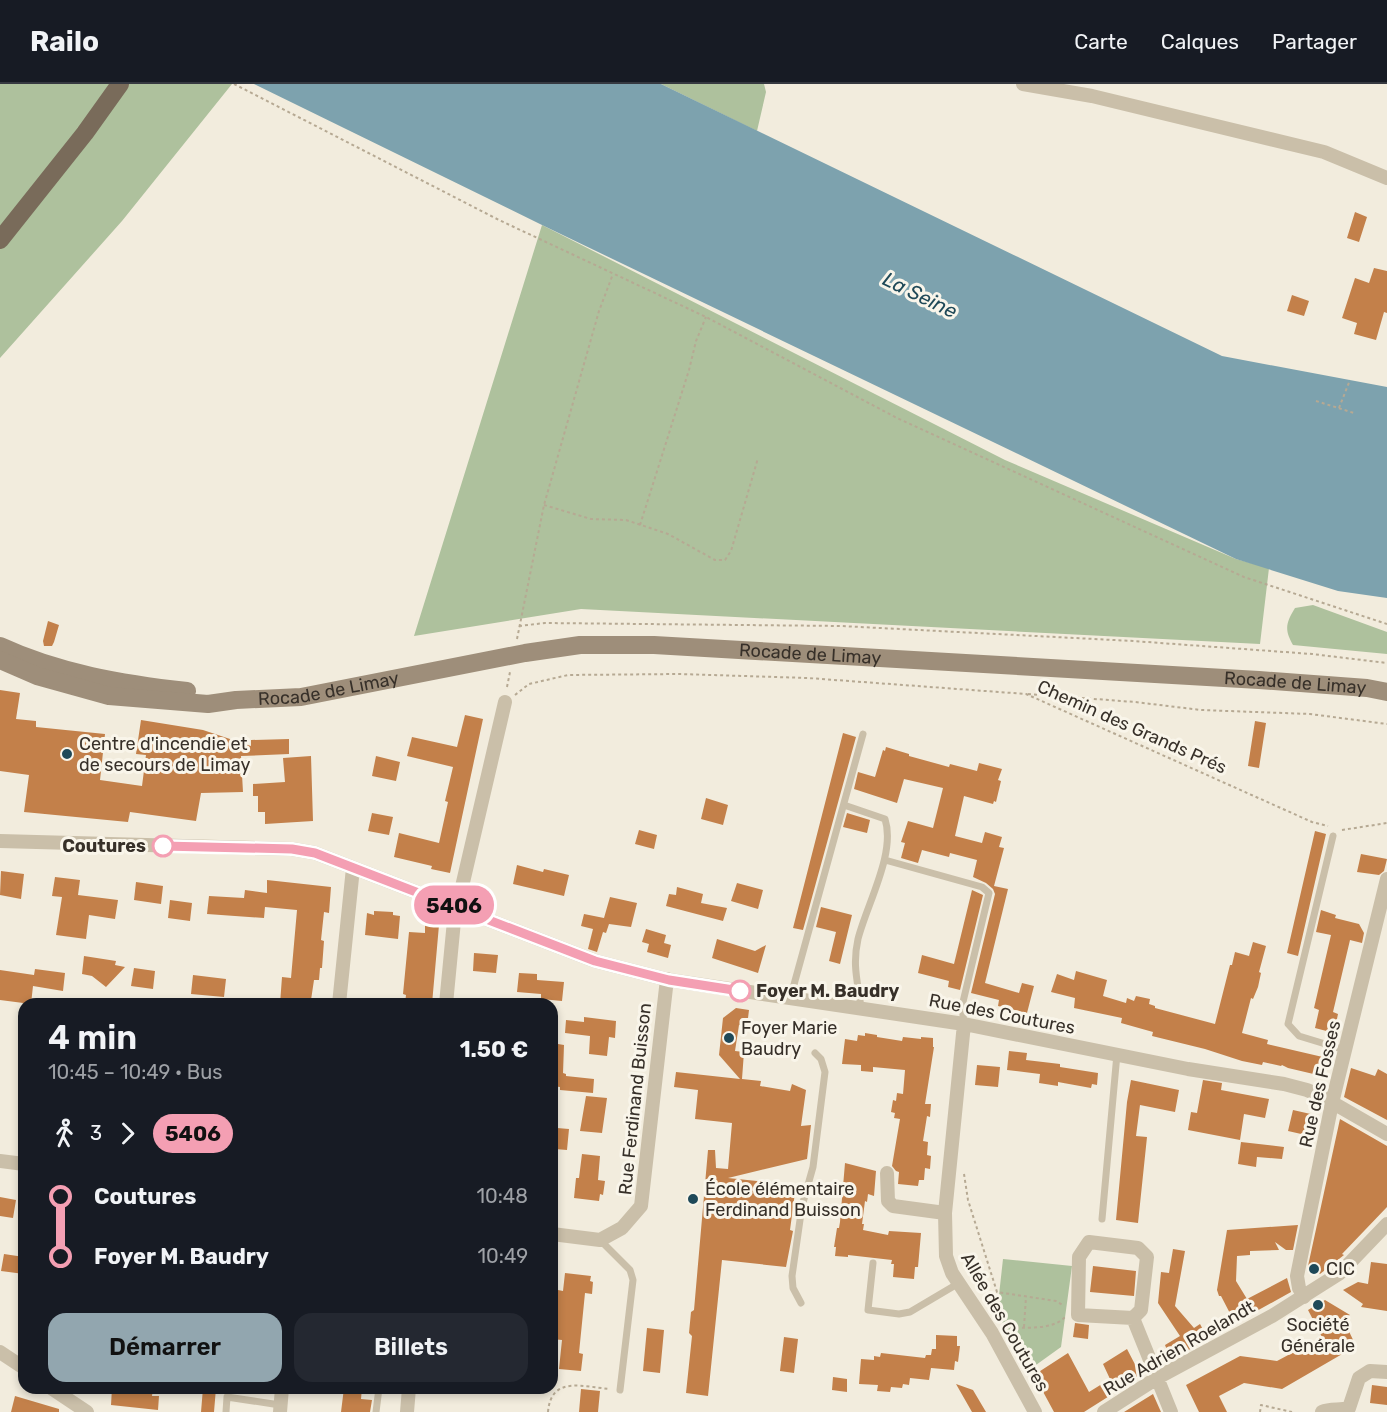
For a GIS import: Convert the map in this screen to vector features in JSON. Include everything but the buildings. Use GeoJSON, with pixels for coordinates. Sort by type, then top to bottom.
{"type":"FeatureCollection","features":[{"type":"Feature","properties":{"kind":"main road"},"geometry":{"type":"LineString","coordinates":[[1,238],[85,133],[120,84]]}},
{"type":"Feature","properties":{"kind":"main road","name":"Rocade de Limay"},"geometry":{"type":"LineString","coordinates":[[0,660],[37,676],[109,696],[208,704],[236,700],[301,697],[525,652],[580,645],[666,646],[1259,680],[1367,688],[1387,692]]}},
{"type":"Feature","properties":{"kind":"main road","name":"Rocade de Limay"},"geometry":{"type":"LineString","coordinates":[[0,646],[32,661],[101,678],[212,693],[236,700]]}},
{"type":"Feature","properties":{"kind":"street"},"geometry":{"type":"LineString","coordinates":[[1023,84],[1092,96],[1324,152],[1387,178]]}},
{"type":"Feature","properties":{"kind":"street"},"geometry":{"type":"LineString","coordinates":[[447,998],[454,921],[505,702]]}},
{"type":"Feature","properties":{"kind":"street","name":"Rue des Coutures"},"geometry":{"type":"LineString","coordinates":[[0,841],[292,849],[315,853],[595,961],[667,979],[964,1023],[1188,1069],[1284,1084],[1307,1090],[1387,1134]]}},
{"type":"Feature","properties":{"kind":"street"},"geometry":{"type":"LineString","coordinates":[[340,998],[353,867]]}},
{"type":"Feature","properties":{"kind":"street","name":"Rue des Fosses"},"geometry":{"type":"LineString","coordinates":[[1304,1297],[1299,1288],[1298,1276],[1332,1103],[1387,879]]}},
{"type":"Feature","properties":{"kind":"street","name":"Rue Ferdinand Buisson"},"geometry":{"type":"LineString","coordinates":[[600,1240],[622,1228],[641,1206],[667,979]]}},
{"type":"Feature","properties":{"kind":"street","name":"Allée des Coutures"},"geometry":{"type":"LineString","coordinates":[[964,1023],[945,1214],[946,1256],[952,1273],[992,1333],[1035,1412]]}},
{"type":"Feature","properties":{"kind":"street"},"geometry":{"type":"LineString","coordinates":[[0,1161],[18,1163]]}},
{"type":"Feature","properties":{"kind":"street"},"geometry":{"type":"LineString","coordinates":[[887,1173],[888,1201],[893,1206],[945,1214]]}},
{"type":"Feature","properties":{"kind":"street","name":"Rue Adrien Roelandt"},"geometry":{"type":"LineString","coordinates":[[1104,1412],[1157,1378],[1272,1316],[1340,1274],[1387,1224]]}},
{"type":"Feature","properties":{"kind":"street"},"geometry":{"type":"LineString","coordinates":[[558,1235],[600,1240]]}},
{"type":"Feature","properties":{"kind":"street"},"geometry":{"type":"LineString","coordinates":[[1089,1242],[1138,1248],[1147,1257],[1141,1310],[1133,1318],[1078,1315],[1079,1257],[1089,1242]]}},
{"type":"Feature","properties":{"kind":"street"},"geometry":{"type":"LineString","coordinates":[[1133,1318],[1171,1412]]}},
{"type":"Feature","properties":{"kind":"street"},"geometry":{"type":"LineString","coordinates":[[0,1352],[18,1364]]}},
{"type":"Feature","properties":{"kind":"street"},"geometry":{"type":"LineString","coordinates":[[1322,1412],[1329,1409],[1339,1411],[1349,1408],[1359,1378],[1370,1371],[1387,1372]]}},
{"type":"Feature","properties":{"kind":"street"},"geometry":{"type":"LineString","coordinates":[[60,1394],[87,1412]]}},
{"type":"Feature","properties":{"kind":"street"},"geometry":{"type":"LineString","coordinates":[[407,1412],[408,1394]]}},
{"type":"Feature","properties":{"kind":"lane"},"geometry":{"type":"LineString","coordinates":[[790,999],[863,734]]}},
{"type":"Feature","properties":{"kind":"lane"},"geometry":{"type":"LineString","coordinates":[[844,805],[885,819],[889,831],[885,860],[869,902],[858,941],[854,970],[861,1008]]}},
{"type":"Feature","properties":{"kind":"lane"},"geometry":{"type":"LineString","coordinates":[[1333,836],[1288,1024],[1299,1036],[1345,1050]]}},
{"type":"Feature","properties":{"kind":"lane"},"geometry":{"type":"LineString","coordinates":[[885,860],[982,886],[989,893],[962,1006],[964,1023]]}},
{"type":"Feature","properties":{"kind":"lane"},"geometry":{"type":"LineString","coordinates":[[801,1304],[793,1288],[792,1276],[802,1206],[813,1167],[825,1072],[815,1053]]}},
{"type":"Feature","properties":{"kind":"lane"},"geometry":{"type":"LineString","coordinates":[[1102,1219],[1117,1054]]}},
{"type":"Feature","properties":{"kind":"lane"},"geometry":{"type":"LineString","coordinates":[[600,1240],[630,1270],[633,1280],[620,1390]]}},
{"type":"Feature","properties":{"kind":"lane"},"geometry":{"type":"LineString","coordinates":[[873,1263],[868,1310],[899,1314],[910,1312],[959,1283]]}},
{"type":"Feature","properties":{"kind":"lane"},"geometry":{"type":"LineString","coordinates":[[376,1412],[378,1394]]}},
{"type":"Feature","properties":{"kind":"lane"},"geometry":{"type":"LineString","coordinates":[[226,1412],[227,1397],[280,1408]]}},
{"type":"Feature","properties":{"kind":"path"},"geometry":{"type":"LineString","coordinates":[[234,84],[499,220],[706,317],[897,418],[1244,577],[1387,624]]}},
{"type":"Feature","properties":{"kind":"path"},"geometry":{"type":"LineString","coordinates":[[517,640],[544,505],[599,311],[613,274]]}},
{"type":"Feature","properties":{"kind":"path"},"geometry":{"type":"LineString","coordinates":[[640,525],[696,341],[706,317]]}},
{"type":"Feature","properties":{"kind":"path"},"geometry":{"type":"LineString","coordinates":[[1339,408],[1350,380]]}},
{"type":"Feature","properties":{"kind":"path"},"geometry":{"type":"LineString","coordinates":[[1316,401],[1354,413]]}},
{"type":"Feature","properties":{"kind":"path"},"geometry":{"type":"LineString","coordinates":[[544,505],[591,519],[626,520],[668,534],[715,560],[725,560],[731,551],[758,458]]}},
{"type":"Feature","properties":{"kind":"path"},"geometry":{"type":"LineString","coordinates":[[519,626],[557,624],[841,626],[1133,641],[1312,654],[1387,663]]}},
{"type":"Feature","properties":{"kind":"path"},"geometry":{"type":"LineString","coordinates":[[505,702],[510,670]]}},
{"type":"Feature","properties":{"kind":"path","name":"Chemin des Grands Prés"},"geometry":{"type":"LineString","coordinates":[[505,702],[529,684],[568,675],[679,674],[808,678],[1026,694],[1312,822],[1332,827]]}},
{"type":"Feature","properties":{"kind":"path"},"geometry":{"type":"LineString","coordinates":[[1026,694],[1135,702],[1201,710],[1310,714],[1387,724]]}},
{"type":"Feature","properties":{"kind":"path"},"geometry":{"type":"LineString","coordinates":[[1342,830],[1387,823]]}},
{"type":"Feature","properties":{"kind":"path"},"geometry":{"type":"LineString","coordinates":[[963,1166],[968,1200],[997,1292],[1056,1301],[1069,1309],[1063,1320],[1050,1326],[1003,1328]]}},
{"type":"Feature","properties":{"kind":"path"},"geometry":{"type":"LineString","coordinates":[[1024,1327],[1026,1296]]}},
{"type":"Feature","properties":{"kind":"path"},"geometry":{"type":"LineString","coordinates":[[558,1390],[564,1386],[584,1385],[620,1390]]}},
{"type":"Feature","properties":{"kind":"path"},"geometry":{"type":"LineString","coordinates":[[548,1412],[554,1394]]}},
{"type":"Feature","properties":{"kind":"path"},"geometry":{"type":"LineString","coordinates":[[1260,1412],[1262,1406],[1292,1412]]}},
{"type":"Feature","properties":{"kind":"green space"},"geometry":{"type":"Polygon","coordinates":[[[0,84],[232,84],[122,221],[0,358],[0,84]]]}},
{"type":"Feature","properties":{"kind":"green space"},"geometry":{"type":"Polygon","coordinates":[[[661,84],[764,84],[766,92],[757,131],[661,84]]]}},
{"type":"Feature","properties":{"kind":"green space"},"geometry":{"type":"Polygon","coordinates":[[[542,225],[1005,460],[1236,559],[1269,568],[1260,644],[581,609],[414,636],[542,225]]]}},
{"type":"Feature","properties":{"kind":"green space"},"geometry":{"type":"Polygon","coordinates":[[[1313,605],[1387,632],[1387,654],[1293,645],[1287,626],[1295,608],[1313,605]]]}},
{"type":"Feature","properties":{"kind":"green space"},"geometry":{"type":"Polygon","coordinates":[[[1003,1259],[1072,1266],[1061,1347],[1029,1370],[997,1313],[1003,1259]]]}},
{"type":"Feature","properties":{"kind":"water","name":"La Seine"},"geometry":{"type":"Polygon","coordinates":[[[254,84],[661,84],[1222,356],[1387,387],[1387,598],[1338,591],[1236,559],[254,84]]]}},
{"type":"Feature","properties":{"kind":"bus line","name":"5406"},"geometry":{"type":"LineString","coordinates":[[163,846],[292,849],[315,853],[595,961],[669,980],[740,991]]}},
{"type":"Feature","properties":{"kind":"place","name":"Centre d'incendie et de secours de Limay"},"geometry":{"type":"Point","coordinates":[67,754]}},
{"type":"Feature","properties":{"kind":"place","name":"Coutures"},"geometry":{"type":"Point","coordinates":[163,846]}},
{"type":"Feature","properties":{"kind":"place","name":"Foyer M. Baudry"},"geometry":{"type":"Point","coordinates":[740,991]}},
{"type":"Feature","properties":{"kind":"place","name":"Foyer Marie Baudry"},"geometry":{"type":"Point","coordinates":[729,1038]}},
{"type":"Feature","properties":{"kind":"place","name":"École élémentaire Ferdinand Buisson"},"geometry":{"type":"Point","coordinates":[693,1199]}},
{"type":"Feature","properties":{"kind":"place","name":"CIC"},"geometry":{"type":"Point","coordinates":[1314,1269]}},
{"type":"Feature","properties":{"kind":"place","name":"Société Générale"},"geometry":{"type":"Point","coordinates":[1318,1305]}}]}
